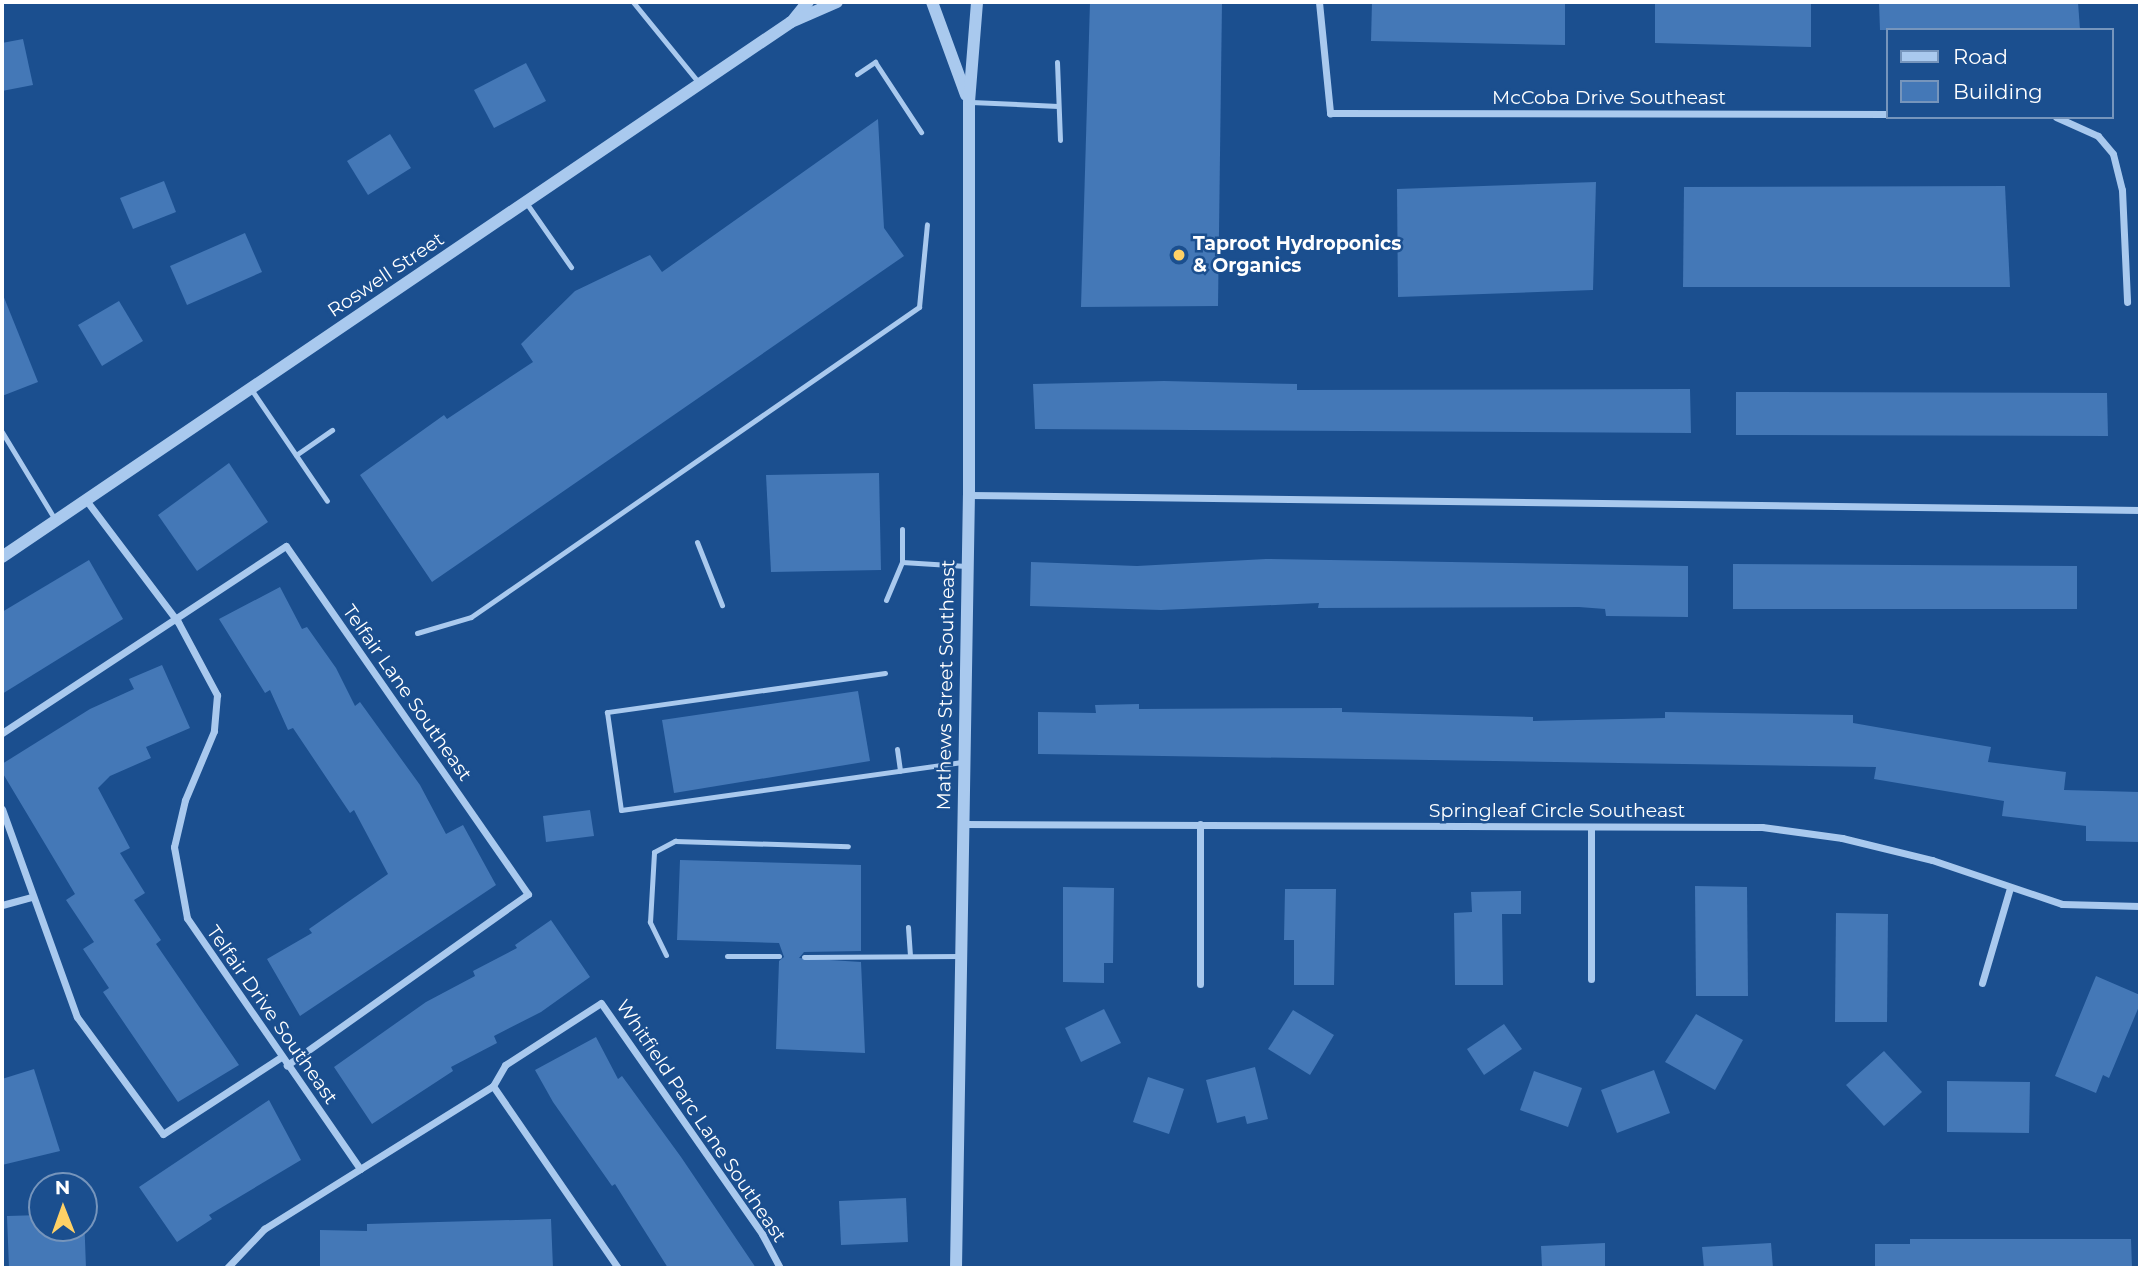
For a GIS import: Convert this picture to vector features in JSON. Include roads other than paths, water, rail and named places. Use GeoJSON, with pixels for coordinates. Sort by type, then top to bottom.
{"type":"FeatureCollection","features":[{"type":"Feature","properties":{"kind":"street","name":"Roswell Street"},"geometry":{"type":"LineString","coordinates":[[791,22],[808,2]]}},
{"type":"Feature","properties":{"kind":"street","name":"Roswell Street"},"geometry":{"type":"LineString","coordinates":[[2,557],[527,204],[791,22],[837,2]]}},
{"type":"Feature","properties":{"kind":"street","name":"Mathews Street Southeast"},"geometry":{"type":"LineString","coordinates":[[932,2],[969,102]]}},
{"type":"Feature","properties":{"kind":"street","name":"Mathews Street Southeast"},"geometry":{"type":"LineString","coordinates":[[956,1268],[969,495],[969,102],[977,2]]}},
{"type":"Feature","properties":{"kind":"street","name":"McCoba Drive Southeast"},"geometry":{"type":"LineString","coordinates":[[1320,2],[1330,113],[1886,114]]}},
{"type":"Feature","properties":{"kind":"street"},"geometry":{"type":"LineString","coordinates":[[2060,119],[2098,136],[2113,154],[2122,190],[2127,302]]}},
{"type":"Feature","properties":{"kind":"street"},"geometry":{"type":"LineString","coordinates":[[969,495],[2140,510]]}},
{"type":"Feature","properties":{"kind":"street","name":"Telfair Drive Southeast"},"geometry":{"type":"LineString","coordinates":[[86,500],[178,622],[210,677],[218,713],[178,824],[179,895],[200,942],[360,1169]]}},
{"type":"Feature","properties":{"kind":"street","name":"Telfair Lane Southeast"},"geometry":{"type":"LineString","coordinates":[[2,733],[178,622],[286,546],[528,894],[287,1065]]}},
{"type":"Feature","properties":{"kind":"street"},"geometry":{"type":"LineString","coordinates":[[2,809],[77,1017],[163,1134],[281,1057]]}},
{"type":"Feature","properties":{"kind":"street","name":"Springleaf Circle Southeast"},"geometry":{"type":"LineString","coordinates":[[963,824],[1762,827],[1842,838],[2062,904],[2140,906]]}},
{"type":"Feature","properties":{"kind":"street"},"geometry":{"type":"LineString","coordinates":[[1200,824],[1200,984]]}},
{"type":"Feature","properties":{"kind":"street"},"geometry":{"type":"LineString","coordinates":[[1591,827],[1591,979]]}},
{"type":"Feature","properties":{"kind":"street"},"geometry":{"type":"LineString","coordinates":[[1982,983],[2010,888]]}},
{"type":"Feature","properties":{"kind":"street"},"geometry":{"type":"LineString","coordinates":[[2,905],[32,897]]}},
{"type":"Feature","properties":{"kind":"street","name":"Whitfield Parc Lane Southeast"},"geometry":{"type":"LineString","coordinates":[[493,1086],[505,1065],[601,1003],[762,1234],[779,1268]]}},
{"type":"Feature","properties":{"kind":"street"},"geometry":{"type":"LineString","coordinates":[[226,1268],[264,1230],[493,1086],[618,1268]]}},
{"type":"Feature","properties":{"kind":"lane"},"geometry":{"type":"LineString","coordinates":[[633,2],[700,85]]}},
{"type":"Feature","properties":{"kind":"lane"},"geometry":{"type":"LineString","coordinates":[[857,74],[875,62],[921,132]]}},
{"type":"Feature","properties":{"kind":"lane"},"geometry":{"type":"LineString","coordinates":[[1057,62],[1060,140]]}},
{"type":"Feature","properties":{"kind":"lane"},"geometry":{"type":"LineString","coordinates":[[969,102],[1058,106]]}},
{"type":"Feature","properties":{"kind":"lane"},"geometry":{"type":"LineString","coordinates":[[527,204],[571,267]]}},
{"type":"Feature","properties":{"kind":"lane"},"geometry":{"type":"LineString","coordinates":[[417,633],[471,617],[919,307],[927,224]]}},
{"type":"Feature","properties":{"kind":"lane"},"geometry":{"type":"LineString","coordinates":[[251,389],[327,501]]}},
{"type":"Feature","properties":{"kind":"lane"},"geometry":{"type":"LineString","coordinates":[[296,455],[332,430]]}},
{"type":"Feature","properties":{"kind":"lane"},"geometry":{"type":"LineString","coordinates":[[2,432],[56,521]]}},
{"type":"Feature","properties":{"kind":"lane"},"geometry":{"type":"LineString","coordinates":[[887,600],[902,562],[902,529]]}},
{"type":"Feature","properties":{"kind":"lane"},"geometry":{"type":"LineString","coordinates":[[697,542],[722,605]]}},
{"type":"Feature","properties":{"kind":"lane"},"geometry":{"type":"LineString","coordinates":[[902,562],[966,566]]}},
{"type":"Feature","properties":{"kind":"lane"},"geometry":{"type":"LineString","coordinates":[[885,673],[607,712],[621,810],[964,762]]}},
{"type":"Feature","properties":{"kind":"lane"},"geometry":{"type":"LineString","coordinates":[[897,749],[900,771]]}},
{"type":"Feature","properties":{"kind":"lane"},"geometry":{"type":"LineString","coordinates":[[666,955],[650,922],[654,852],[675,841],[848,846]]}},
{"type":"Feature","properties":{"kind":"lane"},"geometry":{"type":"LineString","coordinates":[[908,927],[910,956]]}},
{"type":"Feature","properties":{"kind":"lane"},"geometry":{"type":"LineString","coordinates":[[727,956],[779,956]]}},
{"type":"Feature","properties":{"kind":"lane"},"geometry":{"type":"LineString","coordinates":[[804,957],[961,956]]}},
{"type":"Feature","properties":{"kind":"place","name":"Taproot Hydroponics & Organics"},"geometry":{"type":"Point","coordinates":[1179,255]}}]}
